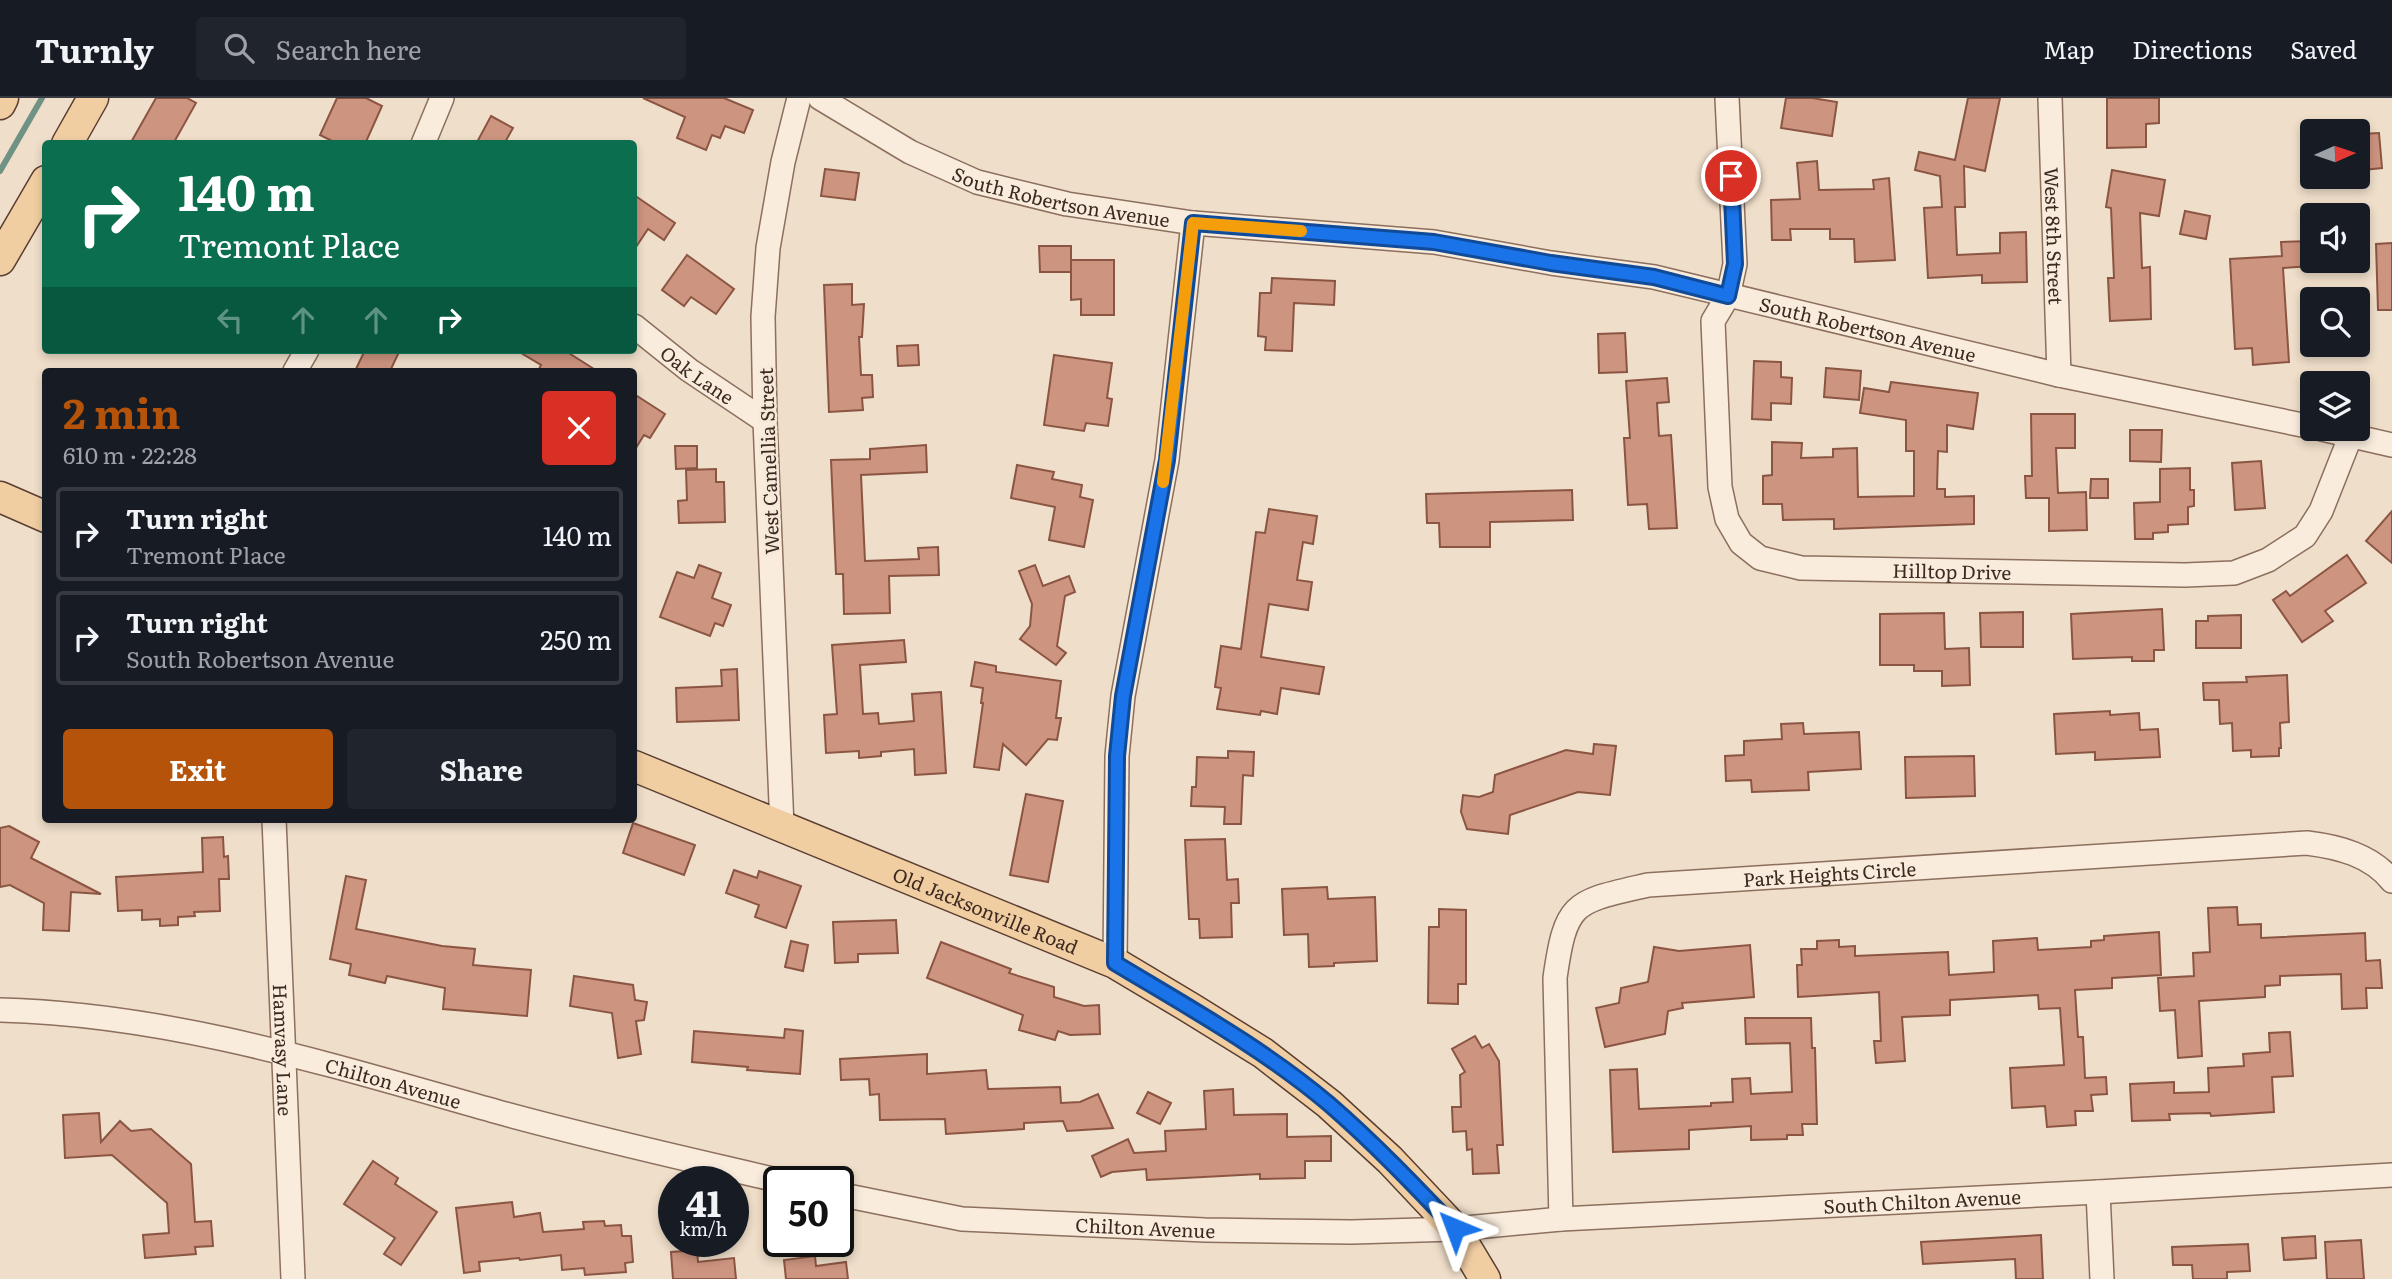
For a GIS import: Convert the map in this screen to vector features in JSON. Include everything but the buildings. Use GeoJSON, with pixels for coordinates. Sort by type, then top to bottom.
{"type":"FeatureCollection","features":[{"type":"Feature","properties":{"kind":"main road"},"geometry":{"type":"LineString","coordinates":[[0,104],[3,98]]}},
{"type":"Feature","properties":{"kind":"main road"},"geometry":{"type":"LineString","coordinates":[[69,140],[93,98]]}},
{"type":"Feature","properties":{"kind":"main road"},"geometry":{"type":"LineString","coordinates":[[0,260],[42,188]]}},
{"type":"Feature","properties":{"kind":"main road"},"geometry":{"type":"LineString","coordinates":[[0,497],[42,515]]}},
{"type":"Feature","properties":{"kind":"main road","name":"Old Jacksonville Road"},"geometry":{"type":"LineString","coordinates":[[637,767],[1115,963],[1263,1053],[1329,1104],[1390,1160],[1455,1228],[1485,1279]]}},
{"type":"Feature","properties":{"kind":"street"},"geometry":{"type":"LineString","coordinates":[[425,140],[442,98]]}},
{"type":"Feature","properties":{"kind":"street","name":"West Camellia Street"},"geometry":{"type":"LineString","coordinates":[[782,827],[763,317],[768,248],[783,162],[799,98]]}},
{"type":"Feature","properties":{"kind":"street","name":"South Robertson Avenue"},"geometry":{"type":"LineString","coordinates":[[820,98],[910,152],[977,182],[1067,204],[1193,223],[1434,242],[1551,263],[1654,277],[2059,375],[2300,424]]}},
{"type":"Feature","properties":{"kind":"street","name":"Hilltop Drive"},"geometry":{"type":"LineString","coordinates":[[1727,98],[1735,264],[1728,296],[1713,321],[1720,487],[1727,519],[1741,543],[1760,558],[1801,568],[2185,575],[2234,573],[2268,560],[2305,536],[2321,511],[2349,441]]}},
{"type":"Feature","properties":{"kind":"street","name":"West 8th Street"},"geometry":{"type":"LineString","coordinates":[[2050,98],[2059,375]]}},
{"type":"Feature","properties":{"kind":"street"},"geometry":{"type":"LineString","coordinates":[[1115,963],[1117,756],[1123,696],[1167,460],[1193,223]]}},
{"type":"Feature","properties":{"kind":"street","name":"Oak Lane"},"geometry":{"type":"LineString","coordinates":[[637,328],[689,370],[765,421]]}},
{"type":"Feature","properties":{"kind":"street"},"geometry":{"type":"LineString","coordinates":[[2370,440],[2392,445]]}},
{"type":"Feature","properties":{"kind":"street","name":"Hamvasy Lane"},"geometry":{"type":"LineString","coordinates":[[274,823],[293,1279]]}},
{"type":"Feature","properties":{"kind":"street","name":"Park Heights Circle"},"geometry":{"type":"LineString","coordinates":[[1561,1219],[1555,978],[1566,922],[1578,906],[1606,894],[1648,885],[2307,843],[2336,847],[2363,857],[2392,881]]}},
{"type":"Feature","properties":{"kind":"street","name":"Chilton Avenue"},"geometry":{"type":"LineString","coordinates":[[0,1010],[35,1010],[150,1023],[284,1052],[576,1133],[763,1177]]}},
{"type":"Feature","properties":{"kind":"street","name":"South Chilton Avenue"},"geometry":{"type":"LineString","coordinates":[[1455,1228],[1561,1219],[2392,1175]]}},
{"type":"Feature","properties":{"kind":"street"},"geometry":{"type":"LineString","coordinates":[[2098,1192],[2102,1279]]}},
{"type":"Feature","properties":{"kind":"street","name":"Chilton Avenue"},"geometry":{"type":"LineString","coordinates":[[854,1197],[961,1219],[1205,1230],[1352,1232],[1455,1228]]}},
{"type":"Feature","properties":{"kind":"waterway"},"geometry":{"type":"LineString","coordinates":[[0,171],[42,98]]}},
{"type":"Feature","properties":{"kind":"slow traffic"},"geometry":{"type":"LineString","coordinates":[[1163,482],[1193,223],[1301,231]]}},
{"type":"Feature","properties":{"kind":"route"},"geometry":{"type":"LineString","coordinates":[[1455,1228],[1390,1160],[1329,1104],[1263,1053],[1115,963],[1117,756],[1123,696],[1167,460],[1193,223],[1434,242],[1551,263],[1654,277],[1728,296],[1735,264],[1731,176]]}}]}
